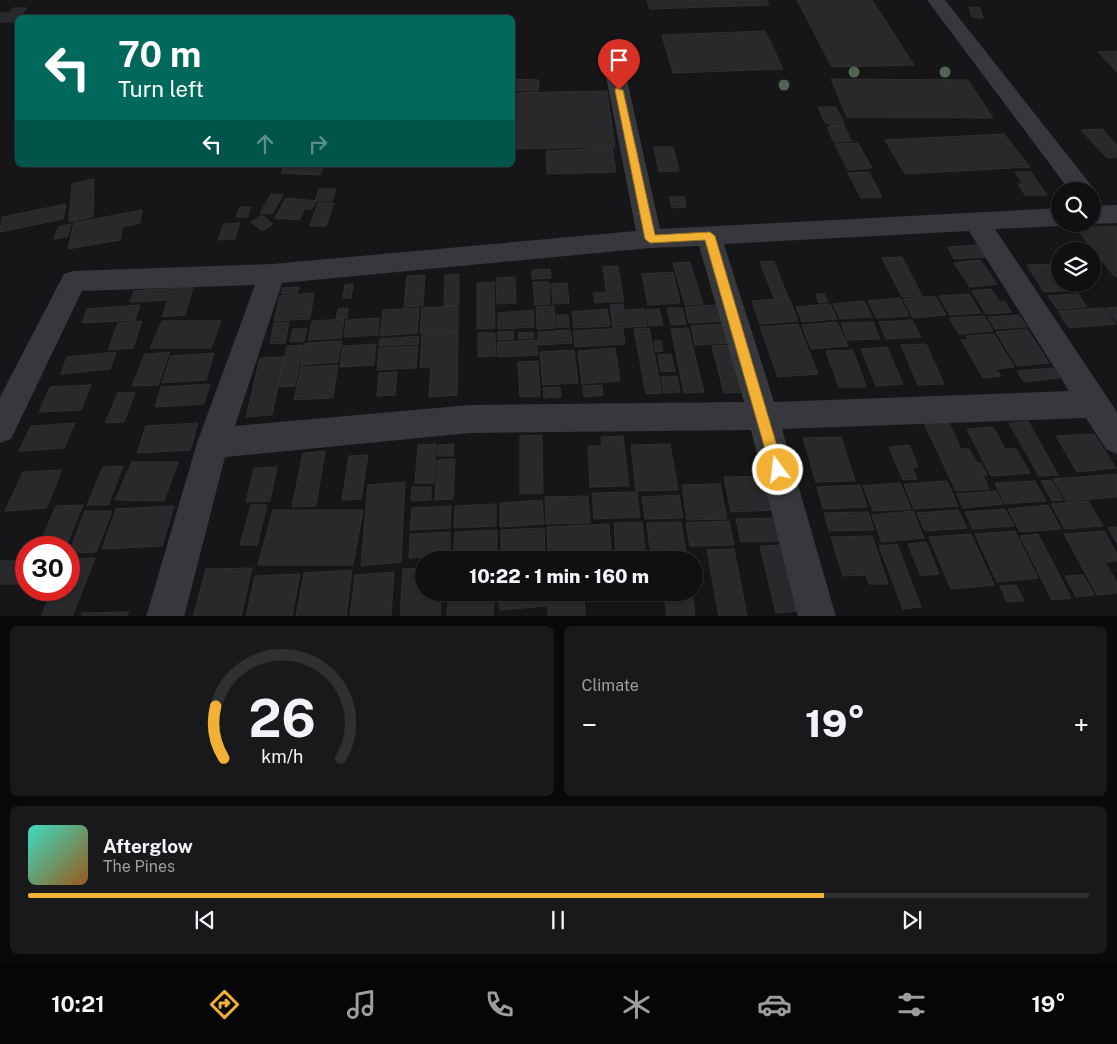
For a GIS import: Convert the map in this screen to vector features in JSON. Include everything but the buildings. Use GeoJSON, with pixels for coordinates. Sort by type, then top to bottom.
{"type":"FeatureCollection","features":[{"type":"Feature","properties":{"kind":"street"},"geometry":{"type":"LineString","coordinates":[[936,0],[1076,182]]}},
{"type":"Feature","properties":{"kind":"street"},"geometry":{"type":"LineString","coordinates":[[615,71],[650,239]]}},
{"type":"Feature","properties":{"kind":"street"},"geometry":{"type":"LineString","coordinates":[[0,429],[73,281],[272,274],[650,239],[1051,217]]}},
{"type":"Feature","properties":{"kind":"street"},"geometry":{"type":"LineString","coordinates":[[976,221],[1117,439]]}},
{"type":"Feature","properties":{"kind":"street"},"geometry":{"type":"LineString","coordinates":[[710,236],[763,416],[817,616]]}},
{"type":"Feature","properties":{"kind":"street"},"geometry":{"type":"LineString","coordinates":[[165,616],[213,443],[272,274]]}},
{"type":"Feature","properties":{"kind":"street"},"geometry":{"type":"LineString","coordinates":[[213,443],[470,419],[763,416],[1094,404]]}},
{"type":"Feature","properties":{"kind":"route"},"geometry":{"type":"LineString","coordinates":[[619,90],[650,239],[710,236],[778,470]]}}]}
